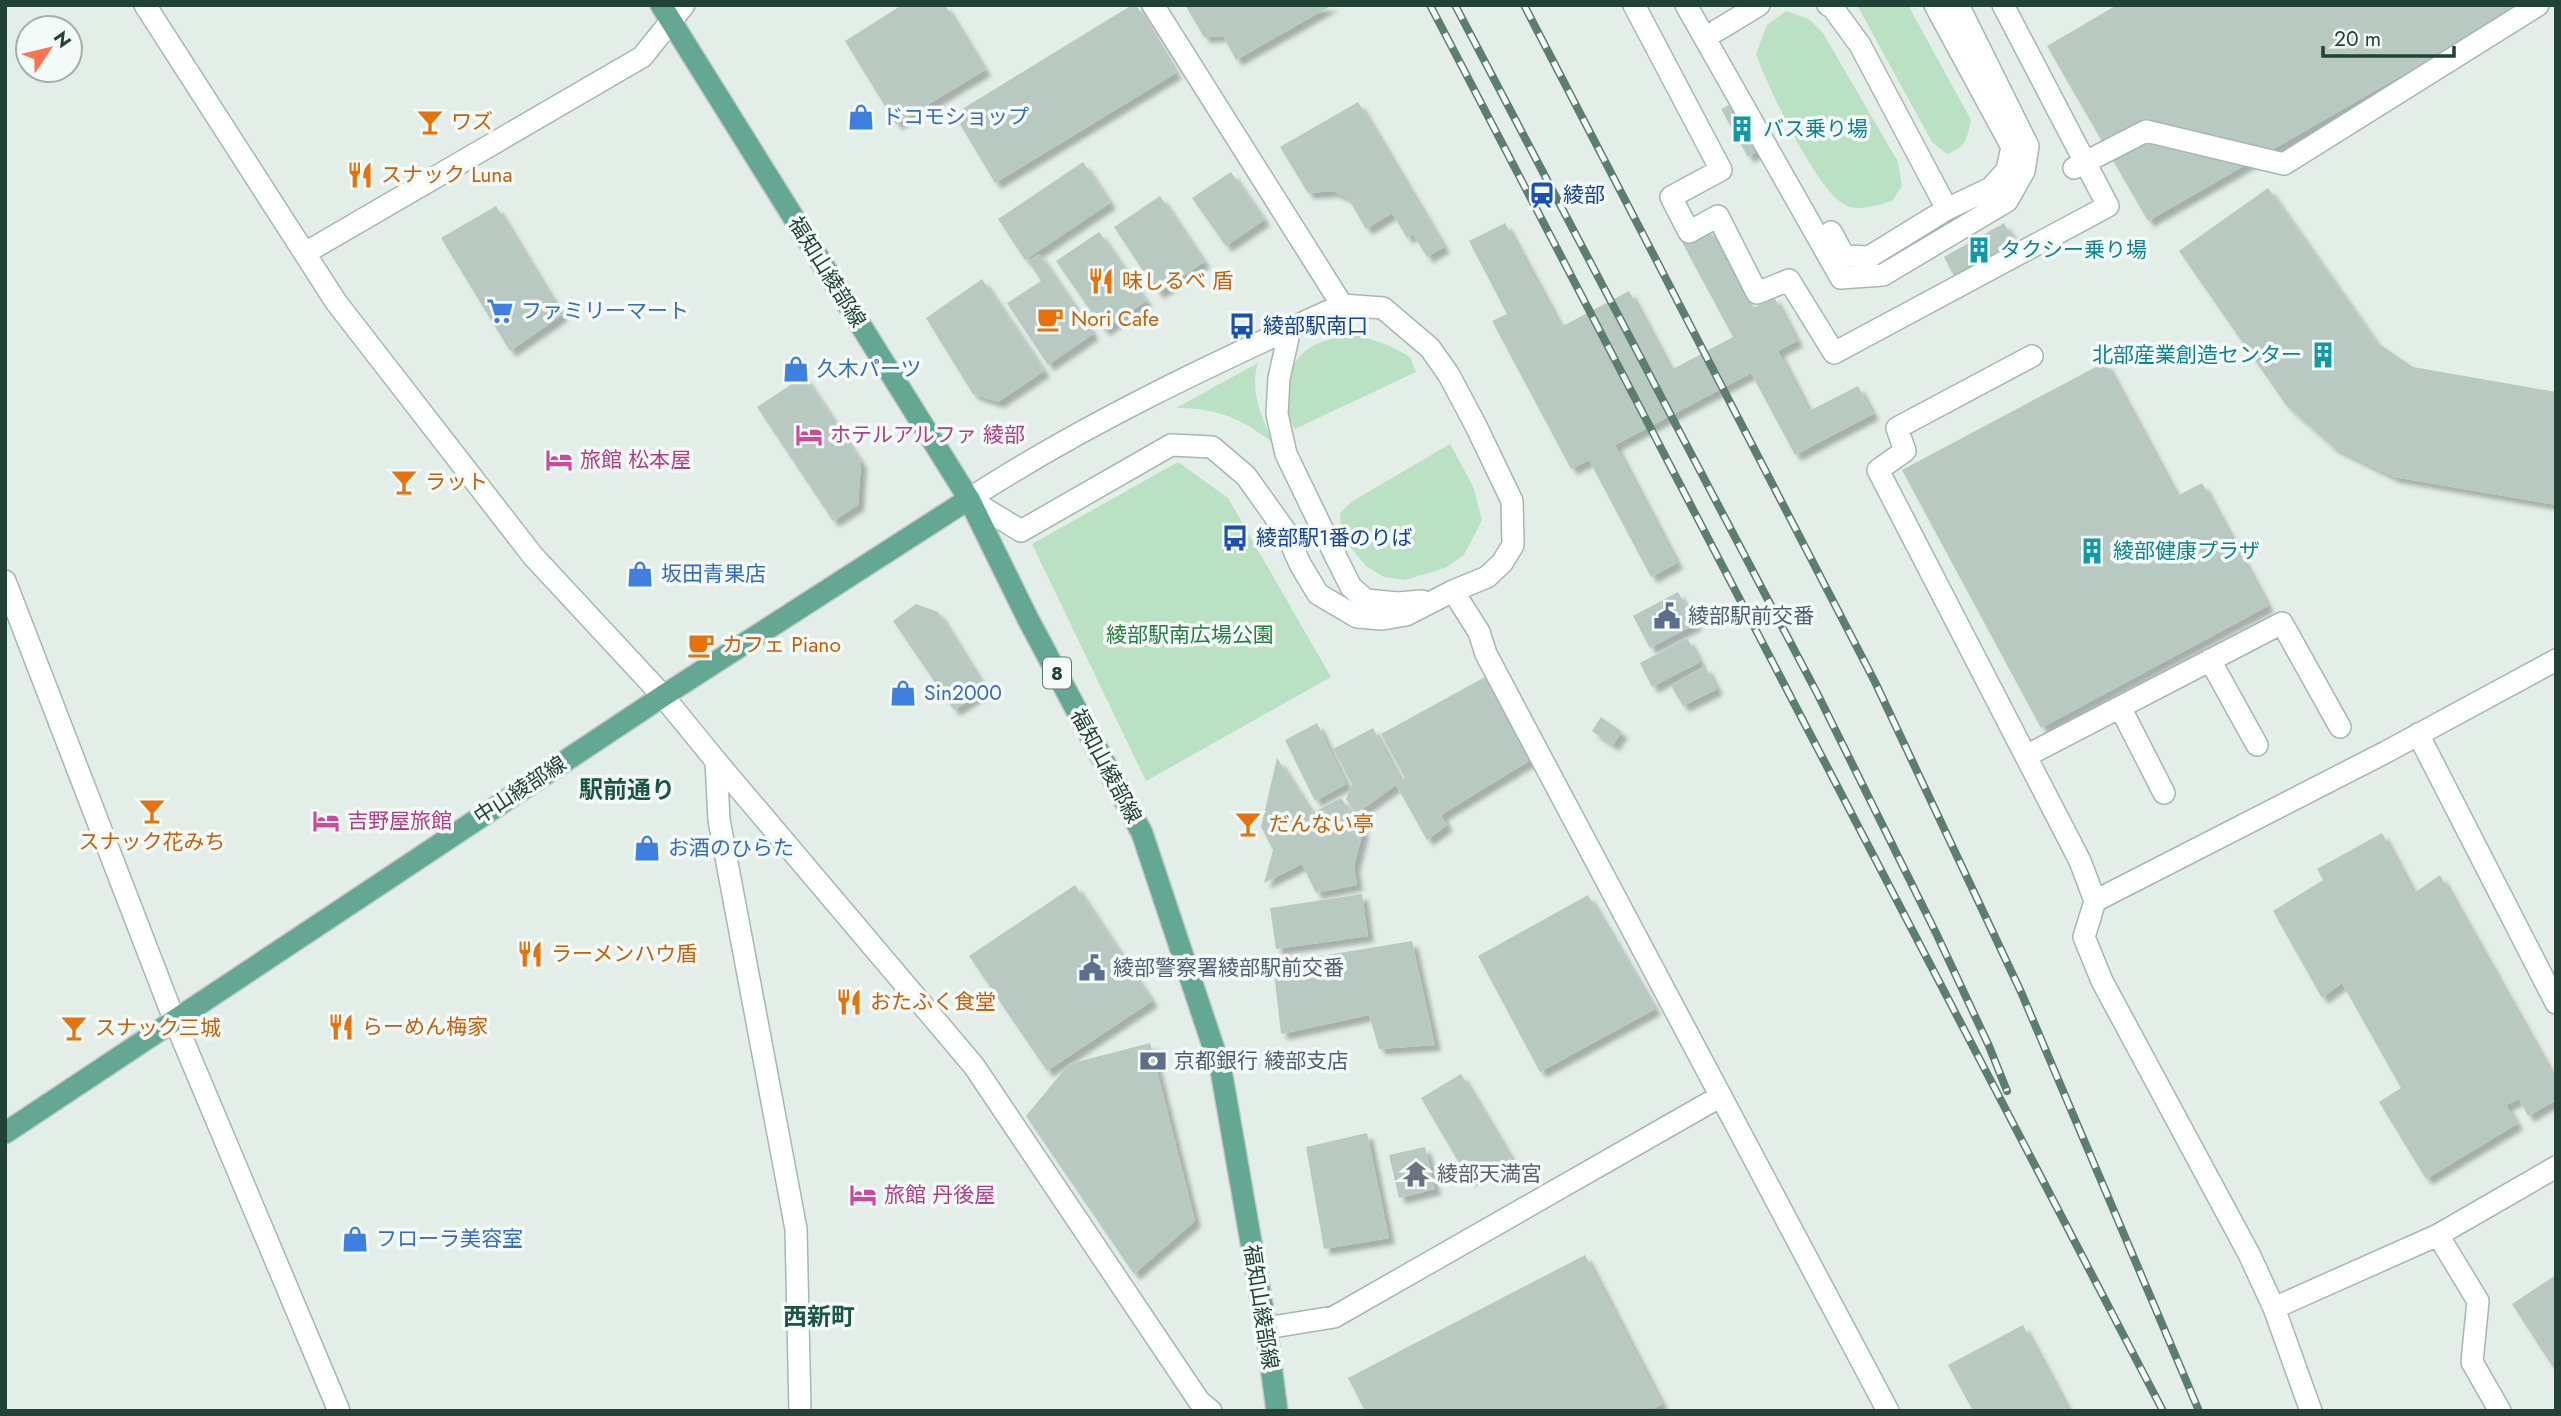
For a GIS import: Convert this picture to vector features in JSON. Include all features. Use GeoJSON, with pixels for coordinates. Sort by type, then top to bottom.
{"type":"FeatureCollection","features":[{"type":"Feature","properties":{"kind":"main road","name":"福知山綾部線"},"geometry":{"type":"LineString","coordinates":[[666,13],[969,499],[1142,833],[1221,1070],[1266,1328],[1277,1411]]}},
{"type":"Feature","properties":{"kind":"main road","name":"中山綾部線"},"geometry":{"type":"LineString","coordinates":[[5,1133],[663,696],[969,499]]}},
{"type":"Feature","properties":{"kind":"street"},"geometry":{"type":"LineString","coordinates":[[145,5],[336,302],[534,556],[663,696],[974,1066],[1199,1401],[1210,1411]]}},
{"type":"Feature","properties":{"kind":"street"},"geometry":{"type":"LineString","coordinates":[[305,253],[642,57],[666,13],[684,5]]}},
{"type":"Feature","properties":{"kind":"street"},"geometry":{"type":"LineString","coordinates":[[1153,5],[1342,305]]}},
{"type":"Feature","properties":{"kind":"street"},"geometry":{"type":"LineString","coordinates":[[1634,5],[1721,170],[1671,197],[1689,232],[1718,216],[1757,293],[1789,279],[1834,353],[2108,206],[2079,165],[2003,5]]}},
{"type":"Feature","properties":{"kind":"street"},"geometry":{"type":"LineString","coordinates":[[1686,5],[1841,278],[1883,275],[2007,201],[2025,171],[2028,146],[1958,5]]}},
{"type":"Feature","properties":{"kind":"street"},"geometry":{"type":"LineString","coordinates":[[1703,5],[1844,256],[1869,257],[1947,209],[1991,188],[2007,170],[2012,147],[1935,5]]}},
{"type":"Feature","properties":{"kind":"street"},"geometry":{"type":"LineString","coordinates":[[1716,31],[1759,5]]}},
{"type":"Feature","properties":{"kind":"street"},"geometry":{"type":"LineString","coordinates":[[1828,5],[1860,45],[1947,209]]}},
{"type":"Feature","properties":{"kind":"street"},"geometry":{"type":"LineString","coordinates":[[2079,165],[2146,131],[2284,164],[2538,5]]}},
{"type":"Feature","properties":{"kind":"street"},"geometry":{"type":"LineString","coordinates":[[1342,305],[1383,308],[1430,348],[1449,375],[1512,501],[1513,545],[1502,563],[1487,578],[1406,615],[1382,619],[1357,617],[1318,594],[1286,532],[1254,487],[1246,476],[1212,447],[1171,445],[1021,531],[969,499],[1110,416],[1290,329],[1342,305]]}},
{"type":"Feature","properties":{"kind":"street"},"geometry":{"type":"LineString","coordinates":[[1290,329],[1279,379],[1277,414],[1286,454],[1351,587],[1366,600],[1398,603],[1444,596]]}},
{"type":"Feature","properties":{"kind":"street"},"geometry":{"type":"LineString","coordinates":[[2032,356],[1897,428],[1905,451],[1878,470],[2080,861],[2095,901],[2084,937],[2102,981],[2249,1254],[2274,1308],[2311,1411]]}},
{"type":"Feature","properties":{"kind":"street"},"geometry":{"type":"LineString","coordinates":[[5,581],[174,1019],[340,1411]]}},
{"type":"Feature","properties":{"kind":"street"},"geometry":{"type":"LineString","coordinates":[[1444,596],[1479,632],[1486,654],[1888,1411]]}},
{"type":"Feature","properties":{"kind":"street"},"geometry":{"type":"LineString","coordinates":[[2026,755],[2282,623],[2340,727]]}},
{"type":"Feature","properties":{"kind":"street"},"geometry":{"type":"LineString","coordinates":[[2210,660],[2257,745]]}},
{"type":"Feature","properties":{"kind":"street"},"geometry":{"type":"LineString","coordinates":[[2095,901],[2556,660]]}},
{"type":"Feature","properties":{"kind":"street"},"geometry":{"type":"LineString","coordinates":[[2120,706],[2164,793]]}},
{"type":"Feature","properties":{"kind":"street"},"geometry":{"type":"LineString","coordinates":[[2418,734],[2556,1003]]}},
{"type":"Feature","properties":{"kind":"street"},"geometry":{"type":"LineString","coordinates":[[716,761],[719,820],[796,1229],[800,1411]]}},
{"type":"Feature","properties":{"kind":"street"},"geometry":{"type":"LineString","coordinates":[[1266,1328],[1334,1317],[1721,1096]]}},
{"type":"Feature","properties":{"kind":"street"},"geometry":{"type":"LineString","coordinates":[[2274,1308],[2438,1235],[2556,1167]]}},
{"type":"Feature","properties":{"kind":"street"},"geometry":{"type":"LineString","coordinates":[[2438,1235],[2478,1301],[2472,1362],[2500,1411]]}},
{"type":"Feature","properties":{"kind":"green space"},"geometry":{"type":"Polygon","coordinates":[[[1857,5],[1908,5],[1971,120],[1966,138],[1958,148],[1947,154],[1932,142],[1857,5]]]}},
{"type":"Feature","properties":{"kind":"green space"},"geometry":{"type":"Polygon","coordinates":[[[1786,11],[1809,19],[1823,33],[1898,162],[1902,186],[1892,201],[1862,208],[1845,205],[1833,196],[1821,180],[1794,136],[1756,54],[1767,25],[1786,11]]]}},
{"type":"Feature","properties":{"kind":"green space"},"geometry":{"type":"Polygon","coordinates":[[[1353,333],[1390,346],[1410,357],[1416,372],[1295,429],[1285,405],[1289,374],[1294,363],[1309,348],[1353,333]]]}},
{"type":"Feature","properties":{"kind":"green space"},"geometry":{"type":"Polygon","coordinates":[[[1258,363],[1256,394],[1273,443],[1228,416],[1191,408],[1176,408],[1258,363]]]}},
{"type":"Feature","properties":{"kind":"green space"},"geometry":{"type":"Polygon","coordinates":[[[1450,444],[1473,486],[1482,520],[1464,555],[1445,568],[1405,580],[1384,577],[1366,566],[1342,537],[1340,513],[1351,502],[1450,444]]]}},
{"type":"Feature","properties":{"kind":"green space","name":"綾部駅南広場公園"},"geometry":{"type":"Polygon","coordinates":[[[1178,462],[1228,498],[1331,677],[1146,781],[1032,544],[1178,462]]]}},
{"type":"Feature","properties":{"kind":"building"},"geometry":{"type":"Polygon","coordinates":[[[902,5],[945,5],[985,70],[896,124],[845,41],[902,5]]]}},
{"type":"Feature","properties":{"kind":"building"},"geometry":{"type":"Polygon","coordinates":[[[1136,5],[1176,73],[995,183],[954,114],[1136,5]]]}},
{"type":"Feature","properties":{"kind":"building"},"geometry":{"type":"Polygon","coordinates":[[[1185,5],[1332,5],[1236,60],[1223,36],[1204,37],[1185,5]]]}},
{"type":"Feature","properties":{"kind":"building"},"geometry":{"type":"Polygon","coordinates":[[[2117,5],[2524,5],[2148,221],[2047,46],[2117,5]]]}},
{"type":"Feature","properties":{"kind":"building","name":"バス乗り場"},"geometry":{"type":"Polygon","coordinates":[[[1737,101],[1763,148],[1748,157],[1721,109],[1737,101]]]}},
{"type":"Feature","properties":{"kind":"building"},"geometry":{"type":"Polygon","coordinates":[[[1358,102],[1444,247],[1427,257],[1413,234],[1407,238],[1392,213],[1366,229],[1348,198],[1333,191],[1308,193],[1280,147],[1358,102]]]}},
{"type":"Feature","properties":{"kind":"building"},"geometry":{"type":"Polygon","coordinates":[[[1083,162],[1110,203],[1025,260],[998,219],[1083,162]]]}},
{"type":"Feature","properties":{"kind":"building"},"geometry":{"type":"Polygon","coordinates":[[[1231,172],[1264,220],[1226,246],[1192,198],[1231,172]]]}},
{"type":"Feature","properties":{"kind":"building","name":"北部産業創造センター"},"geometry":{"type":"Polygon","coordinates":[[[2268,188],[2376,342],[2413,367],[2556,392],[2556,505],[2394,477],[2333,447],[2286,405],[2179,251],[2268,188]]]}},
{"type":"Feature","properties":{"kind":"building"},"geometry":{"type":"Polygon","coordinates":[[[1160,196],[1204,262],[1158,293],[1114,227],[1160,196]]]}},
{"type":"Feature","properties":{"kind":"building"},"geometry":{"type":"Polygon","coordinates":[[[496,206],[562,315],[510,351],[441,238],[496,206]]]}},
{"type":"Feature","properties":{"kind":"building"},"geometry":{"type":"Polygon","coordinates":[[[1505,223],[1561,327],[1629,291],[1671,370],[1733,337],[1682,242],[1708,228],[1751,309],[1774,297],[1797,341],[1778,351],[1809,411],[1858,386],[1873,414],[1795,455],[1751,373],[1615,445],[1677,563],[1651,577],[1589,460],[1571,469],[1492,321],[1507,314],[1469,241],[1505,223]]]}},
{"type":"Feature","properties":{"kind":"building","name":"タクシー乗り場"},"geometry":{"type":"Polygon","coordinates":[[[2004,223],[2015,243],[1954,276],[1944,257],[2004,223]]]}},
{"type":"Feature","properties":{"kind":"building","name":"味しるべ 盾"},"geometry":{"type":"Polygon","coordinates":[[[1099,232],[1146,301],[1104,330],[1056,261],[1099,232]]]}},
{"type":"Feature","properties":{"kind":"building","name":"Nori Cafe"},"geometry":{"type":"Polygon","coordinates":[[[1039,254],[1093,334],[1048,365],[1007,303],[1041,281],[1028,261],[1039,254]]]}},
{"type":"Feature","properties":{"kind":"building"},"geometry":{"type":"Polygon","coordinates":[[[982,279],[1044,371],[998,402],[973,394],[926,318],[982,279]]]}},
{"type":"Feature","properties":{"kind":"building","name":"綾部健康プラザ"},"geometry":{"type":"Polygon","coordinates":[[[2105,362],[2177,496],[2202,483],[2268,606],[2041,728],[1902,470],[2105,362]]]}},
{"type":"Feature","properties":{"kind":"building","name":"ホテルアルファ 綾部"},"geometry":{"type":"Polygon","coordinates":[[[804,376],[861,462],[858,505],[833,521],[757,407],[804,376]]]}},
{"type":"Feature","properties":{"kind":"building"},"geometry":{"type":"Polygon","coordinates":[[[1678,592],[1696,624],[1650,648],[1633,616],[1678,592]]]}},
{"type":"Feature","properties":{"kind":"building"},"geometry":{"type":"Polygon","coordinates":[[[916,604],[938,612],[986,690],[954,710],[893,621],[916,604]]]}},
{"type":"Feature","properties":{"kind":"building"},"geometry":{"type":"Polygon","coordinates":[[[1687,638],[1700,662],[1652,687],[1640,663],[1687,638]]]}},
{"type":"Feature","properties":{"kind":"building"},"geometry":{"type":"Polygon","coordinates":[[[1705,666],[1717,689],[1683,706],[1671,686],[1705,666]]]}},
{"type":"Feature","properties":{"kind":"building"},"geometry":{"type":"Polygon","coordinates":[[[1485,677],[1532,759],[1441,815],[1447,825],[1427,840],[1396,785],[1356,814],[1346,799],[1352,784],[1333,749],[1373,728],[1401,781],[1405,778],[1381,734],[1485,677]]]}},
{"type":"Feature","properties":{"kind":"building"},"geometry":{"type":"Polygon","coordinates":[[[1601,717],[1622,732],[1613,745],[1592,731],[1601,717]]]}},
{"type":"Feature","properties":{"kind":"building"},"geometry":{"type":"Polygon","coordinates":[[[1317,723],[1346,784],[1315,801],[1285,740],[1317,723]]]}},
{"type":"Feature","properties":{"kind":"building"},"geometry":{"type":"Polygon","coordinates":[[[1277,758],[1312,813],[1341,798],[1363,831],[1354,866],[1357,885],[1316,893],[1302,864],[1264,883],[1273,850],[1261,827],[1277,758]]]}},
{"type":"Feature","properties":{"kind":"building"},"geometry":{"type":"Polygon","coordinates":[[[2382,833],[2414,893],[2440,875],[2556,1081],[2556,1100],[2528,1116],[2519,1099],[2506,1105],[2517,1124],[2426,1179],[2379,1102],[2401,1088],[2342,983],[2322,998],[2273,911],[2323,880],[2317,869],[2382,833]]]}},
{"type":"Feature","properties":{"kind":"building"},"geometry":{"type":"Polygon","coordinates":[[[1075,885],[1152,1001],[1047,1071],[969,956],[1075,885]]]}},
{"type":"Feature","properties":{"kind":"building"},"geometry":{"type":"Polygon","coordinates":[[[1362,894],[1368,936],[1276,949],[1270,908],[1362,894]]]}},
{"type":"Feature","properties":{"kind":"building"},"geometry":{"type":"Polygon","coordinates":[[[1588,895],[1655,1009],[1540,1072],[1478,956],[1588,895]]]}},
{"type":"Feature","properties":{"kind":"building"},"geometry":{"type":"Polygon","coordinates":[[[1412,941],[1435,1045],[1379,1049],[1369,1015],[1281,1034],[1273,964],[1412,941]]]}},
{"type":"Feature","properties":{"kind":"building"},"geometry":{"type":"Polygon","coordinates":[[[1150,1043],[1195,1221],[1134,1274],[1026,1116],[1069,1064],[1150,1043]]]}},
{"type":"Feature","properties":{"kind":"building"},"geometry":{"type":"Polygon","coordinates":[[[1461,1074],[1515,1165],[1491,1179],[1486,1171],[1469,1180],[1421,1098],[1461,1074]]]}},
{"type":"Feature","properties":{"kind":"building"},"geometry":{"type":"Polygon","coordinates":[[[1367,1133],[1389,1238],[1324,1249],[1306,1147],[1367,1133]]]}},
{"type":"Feature","properties":{"kind":"building"},"geometry":{"type":"Polygon","coordinates":[[[1425,1147],[1435,1189],[1399,1198],[1389,1155],[1425,1147]]]}},
{"type":"Feature","properties":{"kind":"building"},"geometry":{"type":"Polygon","coordinates":[[[1585,1255],[1662,1404],[1649,1411],[1365,1411],[1348,1378],[1585,1255]]]}},
{"type":"Feature","properties":{"kind":"building"},"geometry":{"type":"Polygon","coordinates":[[[2556,1275],[2556,1372],[2512,1304],[2556,1275]]]}},
{"type":"Feature","properties":{"kind":"building"},"geometry":{"type":"Polygon","coordinates":[[[2023,1325],[2069,1411],[1973,1411],[1948,1365],[2023,1325]]]}},
{"type":"Feature","properties":{"kind":"railway"},"geometry":{"type":"LineString","coordinates":[[1430,5],[2163,1411]]}},
{"type":"Feature","properties":{"kind":"railway"},"geometry":{"type":"LineString","coordinates":[[1455,5],[1817,693],[1936,933],[2007,1091]]}},
{"type":"Feature","properties":{"kind":"railway"},"geometry":{"type":"LineString","coordinates":[[1524,5],[1875,682],[2021,992],[2199,1411]]}},
{"type":"Feature","properties":{"kind":"place","name":"ドコモショップ"},"geometry":{"type":"Point","coordinates":[861,117]}},
{"type":"Feature","properties":{"kind":"place","name":"ワズ"},"geometry":{"type":"Point","coordinates":[430,122]}},
{"type":"Feature","properties":{"kind":"place","name":"バス乗り場"},"geometry":{"type":"Point","coordinates":[1742,129]}},
{"type":"Feature","properties":{"kind":"place","name":"スナック Luna"},"geometry":{"type":"Point","coordinates":[360,175]}},
{"type":"Feature","properties":{"kind":"place","name":"綾部"},"geometry":{"type":"Point","coordinates":[1542,195]}},
{"type":"Feature","properties":{"kind":"place","name":"タクシー乗り場"},"geometry":{"type":"Point","coordinates":[1979,250]}},
{"type":"Feature","properties":{"kind":"place","name":"味しるべ 盾"},"geometry":{"type":"Point","coordinates":[1101,281]}},
{"type":"Feature","properties":{"kind":"place","name":"ファミリーマート"},"geometry":{"type":"Point","coordinates":[500,311]}},
{"type":"Feature","properties":{"kind":"place","name":"Nori Cafe"},"geometry":{"type":"Point","coordinates":[1050,319]}},
{"type":"Feature","properties":{"kind":"place","name":"綾部駅南口"},"geometry":{"type":"Point","coordinates":[1242,326]}},
{"type":"Feature","properties":{"kind":"place","name":"北部産業創造センター"},"geometry":{"type":"Point","coordinates":[2323,355]}},
{"type":"Feature","properties":{"kind":"place","name":"久木パーツ"},"geometry":{"type":"Point","coordinates":[796,369]}},
{"type":"Feature","properties":{"kind":"place","name":"ホテルアルファ 綾部"},"geometry":{"type":"Point","coordinates":[809,435]}},
{"type":"Feature","properties":{"kind":"place","name":"旅館 松本屋"},"geometry":{"type":"Point","coordinates":[559,460]}},
{"type":"Feature","properties":{"kind":"place","name":"ラット"},"geometry":{"type":"Point","coordinates":[404,482]}},
{"type":"Feature","properties":{"kind":"place","name":"綾部駅1番のりば"},"geometry":{"type":"Point","coordinates":[1235,538]}},
{"type":"Feature","properties":{"kind":"place","name":"綾部健康プラザ"},"geometry":{"type":"Point","coordinates":[2092,551]}},
{"type":"Feature","properties":{"kind":"place","name":"坂田青果店"},"geometry":{"type":"Point","coordinates":[640,574]}},
{"type":"Feature","properties":{"kind":"place","name":"綾部駅前交番"},"geometry":{"type":"Point","coordinates":[1667,616]}},
{"type":"Feature","properties":{"kind":"place","name":"カフェ Piano"},"geometry":{"type":"Point","coordinates":[701,645]}},
{"type":"Feature","properties":{"kind":"place","name":"Sin2000"},"geometry":{"type":"Point","coordinates":[903,693]}},
{"type":"Feature","properties":{"kind":"place","name":"スナック花みち"},"geometry":{"type":"Point","coordinates":[152,811]}},
{"type":"Feature","properties":{"kind":"place","name":"吉野屋旅館"},"geometry":{"type":"Point","coordinates":[326,821]}},
{"type":"Feature","properties":{"kind":"place","name":"だんない亭"},"geometry":{"type":"Point","coordinates":[1248,824]}},
{"type":"Feature","properties":{"kind":"place","name":"お酒のひらた"},"geometry":{"type":"Point","coordinates":[647,848]}},
{"type":"Feature","properties":{"kind":"place","name":"ラーメンハウ盾"},"geometry":{"type":"Point","coordinates":[530,954]}},
{"type":"Feature","properties":{"kind":"place","name":"綾部警察署綾部駅前交番"},"geometry":{"type":"Point","coordinates":[1092,968]}},
{"type":"Feature","properties":{"kind":"place","name":"おたふく食堂"},"geometry":{"type":"Point","coordinates":[849,1002]}},
{"type":"Feature","properties":{"kind":"place","name":"らーめん梅家"},"geometry":{"type":"Point","coordinates":[341,1027]}},
{"type":"Feature","properties":{"kind":"place","name":"スナック三城"},"geometry":{"type":"Point","coordinates":[74,1028]}},
{"type":"Feature","properties":{"kind":"place","name":"京都銀行 綾部支店"},"geometry":{"type":"Point","coordinates":[1153,1061]}},
{"type":"Feature","properties":{"kind":"place","name":"綾部天満宮"},"geometry":{"type":"Point","coordinates":[1416,1174]}},
{"type":"Feature","properties":{"kind":"place","name":"旅館 丹後屋"},"geometry":{"type":"Point","coordinates":[863,1195]}},
{"type":"Feature","properties":{"kind":"place","name":"フローラ美容室"},"geometry":{"type":"Point","coordinates":[355,1239]}},
{"type":"Feature","properties":{"kind":"district","name":"駅前通り"},"geometry":{"type":"Point","coordinates":[627,790]}},
{"type":"Feature","properties":{"kind":"district","name":"西新町"},"geometry":{"type":"Point","coordinates":[819,1317]}}]}
